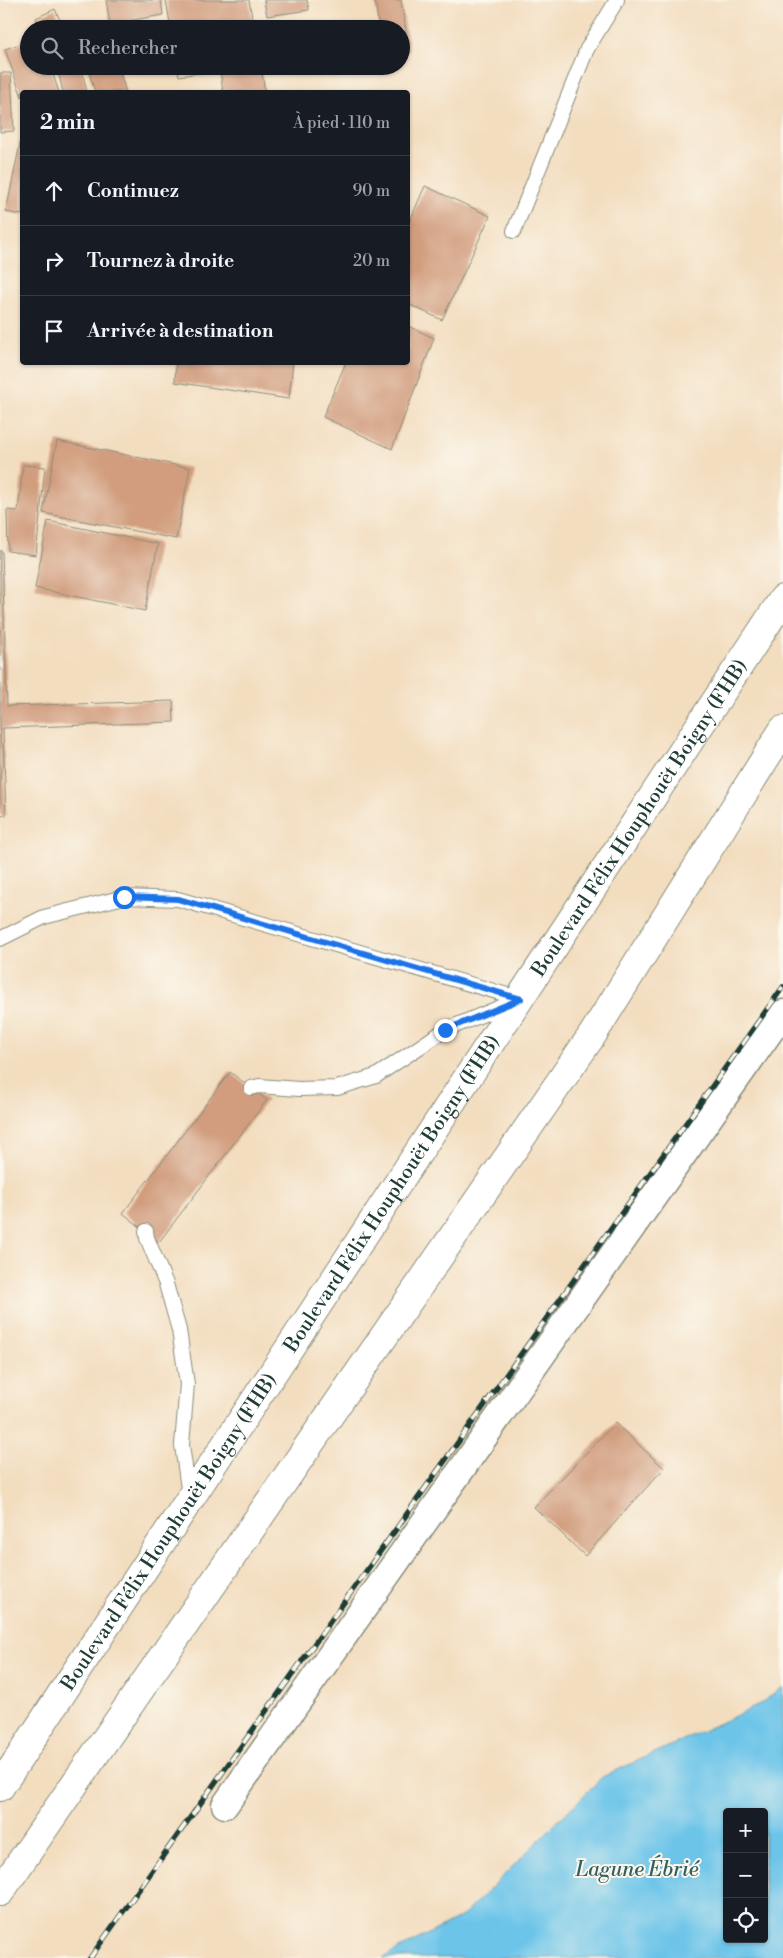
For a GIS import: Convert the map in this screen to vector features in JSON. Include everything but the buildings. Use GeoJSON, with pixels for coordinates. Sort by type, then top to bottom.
{"type":"FeatureCollection","features":[{"type":"Feature","properties":{"kind":"highway","name":"Boulevard Félix Houphouët Boigny (FHB)"},"geometry":{"type":"LineString","coordinates":[[0,1787],[783,599]]}},
{"type":"Feature","properties":{"kind":"highway"},"geometry":{"type":"LineString","coordinates":[[0,1892],[593,1034],[783,730]]}},
{"type":"Feature","properties":{"kind":"street"},"geometry":{"type":"LineString","coordinates":[[225,1806],[783,1013]]}},
{"type":"Feature","properties":{"kind":"lane"},"geometry":{"type":"LineString","coordinates":[[514,231],[587,49],[617,0]]}},
{"type":"Feature","properties":{"kind":"lane"},"geometry":{"type":"LineString","coordinates":[[0,939],[44,917],[124,897],[178,899],[521,999]]}},
{"type":"Feature","properties":{"kind":"lane"},"geometry":{"type":"LineString","coordinates":[[251,1088],[259,1086],[299,1089],[337,1088],[376,1076],[445,1030],[521,999]]}},
{"type":"Feature","properties":{"kind":"lane"},"geometry":{"type":"LineString","coordinates":[[146,1231],[147,1238],[166,1284],[180,1339],[187,1384],[182,1446],[189,1500]]}},
{"type":"Feature","properties":{"kind":"water","name":"Lagune Ébrié"},"geometry":{"type":"Polygon","coordinates":[[[783,1687],[783,1958],[383,1958],[464,1915],[602,1777],[757,1706],[783,1687]]]}},
{"type":"Feature","properties":{"kind":"railway"},"geometry":{"type":"LineString","coordinates":[[90,1958],[783,987]]}},
{"type":"Feature","properties":{"kind":"route"},"geometry":{"type":"LineString","coordinates":[[124,897],[178,899],[521,999],[445,1030]]}}]}
